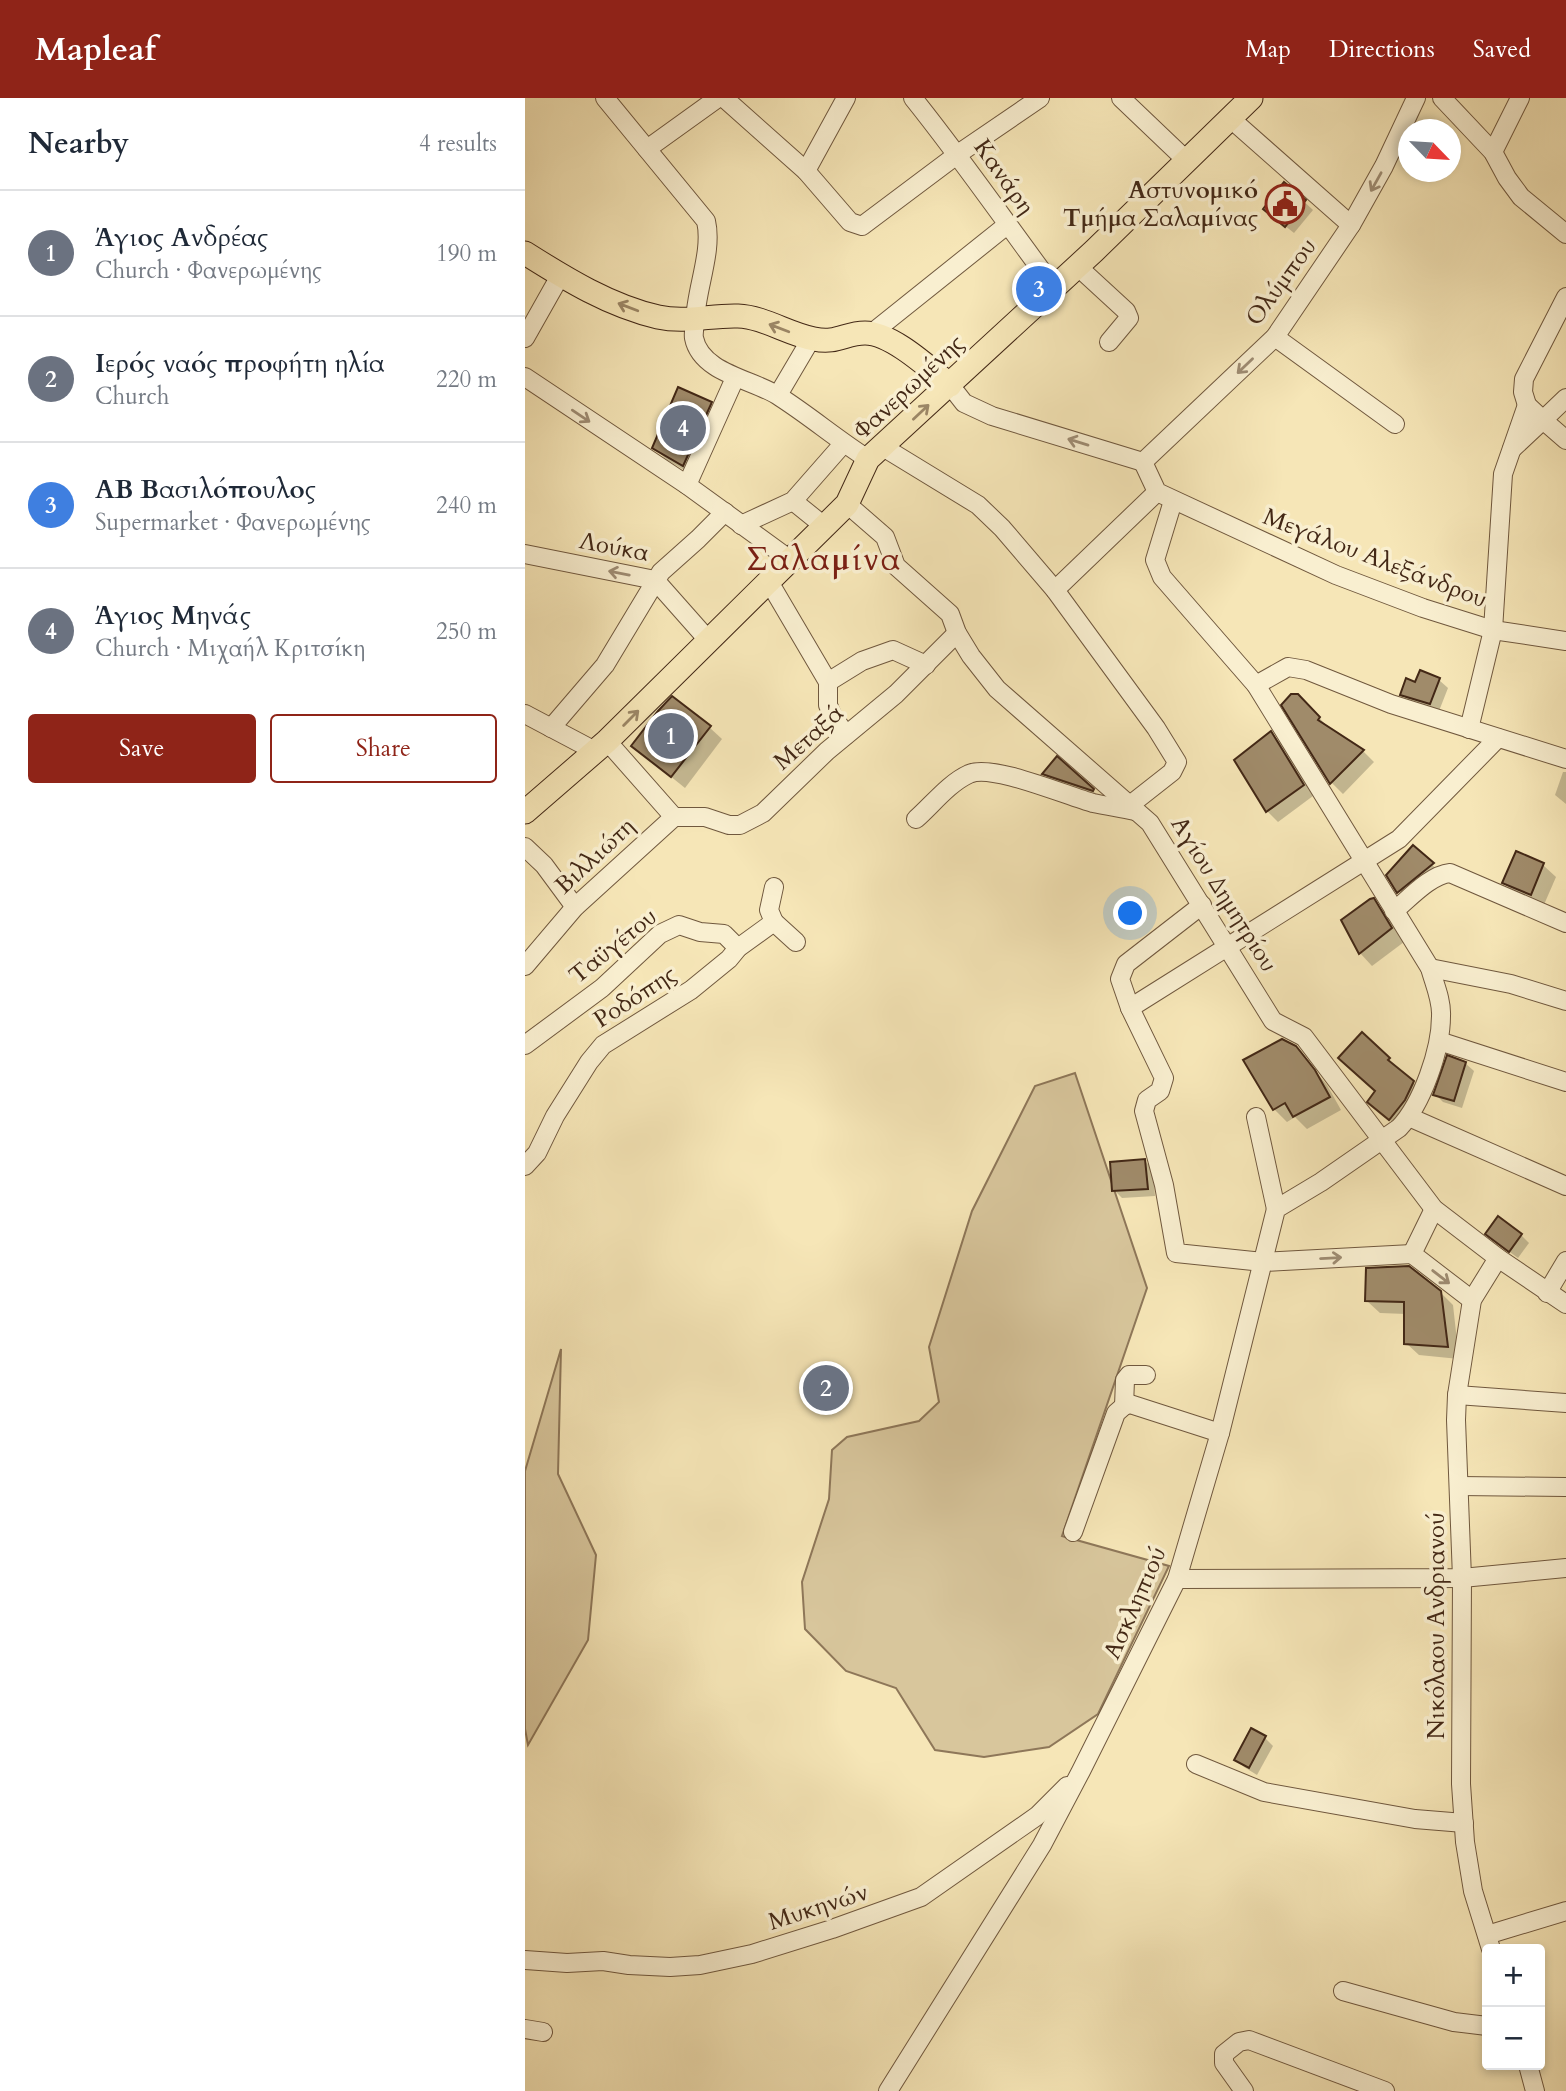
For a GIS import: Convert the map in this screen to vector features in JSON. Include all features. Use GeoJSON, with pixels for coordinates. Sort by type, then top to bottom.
{"type":"FeatureCollection","features":[{"type":"Feature","properties":{"kind":"main road","name":"Φανερωμένης"},"geometry":{"type":"LineString","coordinates":[[525,812],[601,746],[824,526],[846,503],[875,453],[1251,98]]}},
{"type":"Feature","properties":{"kind":"main road"},"geometry":{"type":"LineString","coordinates":[[525,253],[560,276],[629,309],[668,319],[695,321],[746,317],[811,339],[830,342],[862,332],[872,333],[912,355],[950,385]]}},
{"type":"Feature","properties":{"kind":"street"},"geometry":{"type":"LineString","coordinates":[[605,98],[706,220],[709,234],[695,304],[694,338],[703,354],[735,378],[778,395],[843,444],[875,453],[978,505],[1025,552],[1055,590],[1156,728],[1177,762],[1172,772],[1134,808],[1091,802],[1015,778],[983,771],[970,773],[916,819]]}},
{"type":"Feature","properties":{"kind":"street"},"geometry":{"type":"LineString","coordinates":[[647,149],[717,98]]}},
{"type":"Feature","properties":{"kind":"street"},"geometry":{"type":"LineString","coordinates":[[725,98],[806,171],[850,222],[862,226],[958,154],[1040,98]]}},
{"type":"Feature","properties":{"kind":"street"},"geometry":{"type":"LineString","coordinates":[[806,171],[846,98]]}},
{"type":"Feature","properties":{"kind":"street","name":"Κανάρη"},"geometry":{"type":"LineString","coordinates":[[913,98],[958,154],[1053,286]]}},
{"type":"Feature","properties":{"kind":"street"},"geometry":{"type":"LineString","coordinates":[[1121,98],[1186,160]]}},
{"type":"Feature","properties":{"kind":"street","name":"Ολύμπου"},"geometry":{"type":"LineString","coordinates":[[1143,462],[1275,337],[1351,225],[1384,166],[1416,98]]}},
{"type":"Feature","properties":{"kind":"street"},"geometry":{"type":"LineString","coordinates":[[1442,98],[1493,152],[1521,197],[1566,234]]}},
{"type":"Feature","properties":{"kind":"street"},"geometry":{"type":"LineString","coordinates":[[1493,152],[1520,98]]}},
{"type":"Feature","properties":{"kind":"street"},"geometry":{"type":"LineString","coordinates":[[1231,119],[1351,225]]}},
{"type":"Feature","properties":{"kind":"street"},"geometry":{"type":"LineString","coordinates":[[872,333],[1007,225]]}},
{"type":"Feature","properties":{"kind":"street"},"geometry":{"type":"LineString","coordinates":[[1076,265],[1126,311],[1129,317],[1109,342]]}},
{"type":"Feature","properties":{"kind":"street"},"geometry":{"type":"LineString","coordinates":[[525,338],[560,276]]}},
{"type":"Feature","properties":{"kind":"street"},"geometry":{"type":"LineString","coordinates":[[1558,429],[1527,405],[1523,393],[1524,379],[1566,297]]}},
{"type":"Feature","properties":{"kind":"street"},"geometry":{"type":"LineString","coordinates":[[1275,337],[1395,424]]}},
{"type":"Feature","properties":{"kind":"street"},"geometry":{"type":"LineString","coordinates":[[778,395],[811,339]]}},
{"type":"Feature","properties":{"kind":"street"},"geometry":{"type":"LineString","coordinates":[[525,377],[687,485],[789,559]]}},
{"type":"Feature","properties":{"kind":"street"},"geometry":{"type":"LineString","coordinates":[[687,485],[735,378]]}},
{"type":"Feature","properties":{"kind":"street"},"geometry":{"type":"LineString","coordinates":[[950,385],[964,403],[992,416],[1143,462],[1157,492],[1055,590]]}},
{"type":"Feature","properties":{"kind":"street"},"geometry":{"type":"LineString","coordinates":[[1558,429],[1566,398]]}},
{"type":"Feature","properties":{"kind":"street"},"geometry":{"type":"LineString","coordinates":[[1469,729],[1493,630],[1503,474],[1527,405]]}},
{"type":"Feature","properties":{"kind":"street"},"geometry":{"type":"LineString","coordinates":[[1510,451],[1558,429]]}},
{"type":"Feature","properties":{"kind":"street"},"geometry":{"type":"LineString","coordinates":[[741,524],[793,501],[843,444]]}},
{"type":"Feature","properties":{"kind":"street","name":"Μεγάλου Αλεξάνδρου"},"geometry":{"type":"LineString","coordinates":[[1157,492],[1336,575],[1423,608],[1493,630],[1566,641]]}},
{"type":"Feature","properties":{"kind":"street"},"geometry":{"type":"LineString","coordinates":[[793,501],[824,526]]}},
{"type":"Feature","properties":{"kind":"street"},"geometry":{"type":"LineString","coordinates":[[1173,501],[1155,560],[1157,569],[1256,685],[1430,968],[1442,1015],[1439,1041],[1426,1082],[1409,1117],[1383,1140],[1276,1209],[1256,1117]]}},
{"type":"Feature","properties":{"kind":"street","name":"Αγίου Δημητρίου"},"geometry":{"type":"LineString","coordinates":[[846,503],[885,537],[896,566],[950,614],[957,633],[971,656],[997,689],[1150,823],[1273,1021],[1304,1037],[1434,1209],[1498,1258],[1566,1304]]}},
{"type":"Feature","properties":{"kind":"street"},"geometry":{"type":"LineString","coordinates":[[551,728],[605,665],[660,572],[725,512]]}},
{"type":"Feature","properties":{"kind":"street","name":"Λούκα"},"geometry":{"type":"LineString","coordinates":[[525,554],[655,580],[709,641]]}},
{"type":"Feature","properties":{"kind":"street"},"geometry":{"type":"LineString","coordinates":[[768,580],[828,682],[828,705],[846,735]]}},
{"type":"Feature","properties":{"kind":"street","name":"Μεταξά"},"geometry":{"type":"LineString","coordinates":[[674,817],[705,817],[729,825],[740,825],[763,813],[926,665],[957,633]]}},
{"type":"Feature","properties":{"kind":"street"},"geometry":{"type":"LineString","coordinates":[[828,682],[862,661],[893,650],[926,665]]}},
{"type":"Feature","properties":{"kind":"street"},"geometry":{"type":"LineString","coordinates":[[1256,685],[1288,667],[1306,670],[1391,704],[1566,760]]}},
{"type":"Feature","properties":{"kind":"street"},"geometry":{"type":"LineString","coordinates":[[525,714],[551,728],[601,746],[674,817]]}},
{"type":"Feature","properties":{"kind":"street"},"geometry":{"type":"LineString","coordinates":[[1130,1007],[1399,839],[1498,738]]}},
{"type":"Feature","properties":{"kind":"street","name":"Βιλλιώτη"},"geometry":{"type":"LineString","coordinates":[[525,966],[575,907],[674,817]]}},
{"type":"Feature","properties":{"kind":"street"},"geometry":{"type":"LineString","coordinates":[[525,847],[544,865],[575,907]]}},
{"type":"Feature","properties":{"kind":"street"},"geometry":{"type":"LineString","coordinates":[[1394,911],[1434,880],[1450,873],[1566,923]]}},
{"type":"Feature","properties":{"kind":"street"},"geometry":{"type":"LineString","coordinates":[[774,887],[769,910],[774,922],[796,942]]}},
{"type":"Feature","properties":{"kind":"street"},"geometry":{"type":"LineString","coordinates":[[1202,905],[1126,964],[1120,979],[1130,1007],[1164,1077],[1160,1091],[1147,1100],[1144,1111],[1164,1185],[1176,1253],[1263,1262],[1412,1254],[1472,1300],[1498,1258]]}},
{"type":"Feature","properties":{"kind":"street","name":"Ροδόπης"},"geometry":{"type":"LineString","coordinates":[[525,1166],[537,1153],[561,1107],[603,1045],[691,990],[729,959],[738,948],[774,922]]}},
{"type":"Feature","properties":{"kind":"street","name":"Ταϋγέτου"},"geometry":{"type":"LineString","coordinates":[[525,1045],[602,988],[660,934],[669,929],[679,925],[700,932],[723,934],[738,948]]}},
{"type":"Feature","properties":{"kind":"street"},"geometry":{"type":"LineString","coordinates":[[1430,968],[1511,984],[1566,1001]]}},
{"type":"Feature","properties":{"kind":"street"},"geometry":{"type":"LineString","coordinates":[[1439,1041],[1566,1083]]}},
{"type":"Feature","properties":{"kind":"street"},"geometry":{"type":"LineString","coordinates":[[1409,1117],[1566,1186]]}},
{"type":"Feature","properties":{"kind":"street","name":"Ασκληπιού"},"geometry":{"type":"LineString","coordinates":[[888,2091],[1042,1845],[1177,1579],[1220,1433],[1276,1209]]}},
{"type":"Feature","properties":{"kind":"street"},"geometry":{"type":"LineString","coordinates":[[1412,1254],[1434,1209]]}},
{"type":"Feature","properties":{"kind":"street"},"geometry":{"type":"LineString","coordinates":[[1547,1293],[1566,1261]]}},
{"type":"Feature","properties":{"kind":"street","name":"Νικόλαου Ανδριανού"},"geometry":{"type":"LineString","coordinates":[[1472,1300],[1457,1395],[1462,1578],[1461,1770],[1464,1823],[1473,1891],[1489,1942]]}},
{"type":"Feature","properties":{"kind":"street"},"geometry":{"type":"LineString","coordinates":[[1124,1406],[1125,1380],[1129,1375],[1146,1375]]}},
{"type":"Feature","properties":{"kind":"street"},"geometry":{"type":"LineString","coordinates":[[1457,1395],[1566,1404]]}},
{"type":"Feature","properties":{"kind":"street"},"geometry":{"type":"LineString","coordinates":[[1073,1532],[1116,1413],[1124,1406],[1130,1404],[1220,1433]]}},
{"type":"Feature","properties":{"kind":"street"},"geometry":{"type":"LineString","coordinates":[[1459,1486],[1566,1487]]}},
{"type":"Feature","properties":{"kind":"street"},"geometry":{"type":"LineString","coordinates":[[1177,1579],[1462,1578],[1566,1568]]}},
{"type":"Feature","properties":{"kind":"street"},"geometry":{"type":"LineString","coordinates":[[1196,1765],[1263,1792],[1415,1819],[1464,1823]]}},
{"type":"Feature","properties":{"kind":"street","name":"Μυκηνών"},"geometry":{"type":"LineString","coordinates":[[525,1960],[567,1963],[603,1961],[670,1967],[699,1965],[752,1954],[878,1914],[921,1897],[1037,1816],[1081,1771]]}},
{"type":"Feature","properties":{"kind":"street"},"geometry":{"type":"LineString","coordinates":[[1489,1942],[1566,1911]]}},
{"type":"Feature","properties":{"kind":"street"},"geometry":{"type":"LineString","coordinates":[[1343,1991],[1454,2021],[1482,2025]]}},
{"type":"Feature","properties":{"kind":"street"},"geometry":{"type":"LineString","coordinates":[[1244,2091],[1224,2063],[1224,2054],[1239,2042],[1249,2040],[1385,2091]]}},
{"type":"Feature","properties":{"kind":"street"},"geometry":{"type":"LineString","coordinates":[[1529,2070],[1535,2091]]}},
{"type":"Feature","properties":{"kind":"shaded area"},"geometry":{"type":"Polygon","coordinates":[[[1075,1073],[1147,1288],[1062,1536],[1169,1566],[1098,1714],[1049,1747],[984,1757],[935,1750],[896,1688],[846,1671],[805,1629],[802,1582],[829,1499],[832,1450],[847,1437],[919,1421],[939,1402],[929,1347],[972,1211],[1035,1086],[1075,1073]]]}},
{"type":"Feature","properties":{"kind":"shaded area"},"geometry":{"type":"Polygon","coordinates":[[[561,1349],[558,1474],[596,1555],[588,1640],[528,1745],[525,1729],[525,1471],[561,1349]]]}},
{"type":"Feature","properties":{"kind":"building","name":"Αστυνομικό Τμήμα Σαλαμίνας"},"geometry":{"type":"Polygon","coordinates":[[[1284,182],[1306,200],[1285,227],[1263,209],[1284,182]]]}},
{"type":"Feature","properties":{"kind":"building"},"geometry":{"type":"Polygon","coordinates":[[[678,387],[712,402],[683,466],[652,448],[678,387]]]}},
{"type":"Feature","properties":{"kind":"building"},"geometry":{"type":"Polygon","coordinates":[[[1420,670],[1440,678],[1430,704],[1400,695],[1406,678],[1415,682],[1420,670]]]}},
{"type":"Feature","properties":{"kind":"building"},"geometry":{"type":"Polygon","coordinates":[[[1291,694],[1298,694],[1320,717],[1318,720],[1364,750],[1330,784],[1281,705],[1291,694]]]}},
{"type":"Feature","properties":{"kind":"building"},"geometry":{"type":"Polygon","coordinates":[[[672,696],[711,726],[671,777],[631,746],[672,696]]]}},
{"type":"Feature","properties":{"kind":"building"},"geometry":{"type":"Polygon","coordinates":[[[1271,731],[1304,785],[1266,812],[1234,760],[1271,731]]]}},
{"type":"Feature","properties":{"kind":"building"},"geometry":{"type":"Polygon","coordinates":[[[1057,756],[1094,789],[1093,791],[1042,774],[1057,756]]]}},
{"type":"Feature","properties":{"kind":"building"},"geometry":{"type":"Polygon","coordinates":[[[1413,845],[1434,863],[1397,893],[1386,875],[1413,845]]]}},
{"type":"Feature","properties":{"kind":"building"},"geometry":{"type":"Polygon","coordinates":[[[1516,851],[1544,863],[1531,895],[1502,883],[1516,851]]]}},
{"type":"Feature","properties":{"kind":"building"},"geometry":{"type":"Polygon","coordinates":[[[1374,898],[1392,928],[1359,954],[1341,920],[1374,898]]]}},
{"type":"Feature","properties":{"kind":"building"},"geometry":{"type":"Polygon","coordinates":[[[1362,1032],[1390,1058],[1388,1060],[1414,1081],[1405,1100],[1389,1120],[1367,1102],[1375,1091],[1338,1058],[1362,1032]]]}},
{"type":"Feature","properties":{"kind":"building"},"geometry":{"type":"Polygon","coordinates":[[[1282,1039],[1296,1046],[1315,1070],[1330,1097],[1293,1117],[1285,1103],[1273,1110],[1243,1060],[1282,1039]]]}},
{"type":"Feature","properties":{"kind":"building"},"geometry":{"type":"Polygon","coordinates":[[[1447,1055],[1466,1062],[1454,1101],[1433,1095],[1447,1055]]]}},
{"type":"Feature","properties":{"kind":"building"},"geometry":{"type":"Polygon","coordinates":[[[1145,1159],[1148,1189],[1112,1191],[1110,1162],[1145,1159]]]}},
{"type":"Feature","properties":{"kind":"building"},"geometry":{"type":"Polygon","coordinates":[[[1498,1216],[1522,1234],[1509,1252],[1485,1234],[1498,1216]]]}},
{"type":"Feature","properties":{"kind":"building"},"geometry":{"type":"Polygon","coordinates":[[[1409,1266],[1441,1291],[1448,1347],[1404,1344],[1404,1302],[1365,1301],[1366,1268],[1409,1266]]]}},
{"type":"Feature","properties":{"kind":"building"},"geometry":{"type":"Polygon","coordinates":[[[1251,1728],[1266,1736],[1249,1768],[1234,1760],[1251,1728]]]}},
{"type":"Feature","properties":{"kind":"place","name":"Αστυνομικό Τμήμα Σαλαμίνας"},"geometry":{"type":"Point","coordinates":[1285,204]}},
{"type":"Feature","properties":{"kind":"place","name":"ΑΒ Βασιλόπουλος"},"geometry":{"type":"Point","coordinates":[1039,289]}},
{"type":"Feature","properties":{"kind":"place","name":"Άγιος Μηνάς"},"geometry":{"type":"Point","coordinates":[683,428]}},
{"type":"Feature","properties":{"kind":"place","name":"Άγιος Ανδρέας"},"geometry":{"type":"Point","coordinates":[671,736]}},
{"type":"Feature","properties":{"kind":"place","name":"Ιερός ναός προφήτη ηλία"},"geometry":{"type":"Point","coordinates":[826,1388]}},
{"type":"Feature","properties":{"kind":"district","name":"Σαλαμίνα"},"geometry":{"type":"Point","coordinates":[824,560]}}]}
